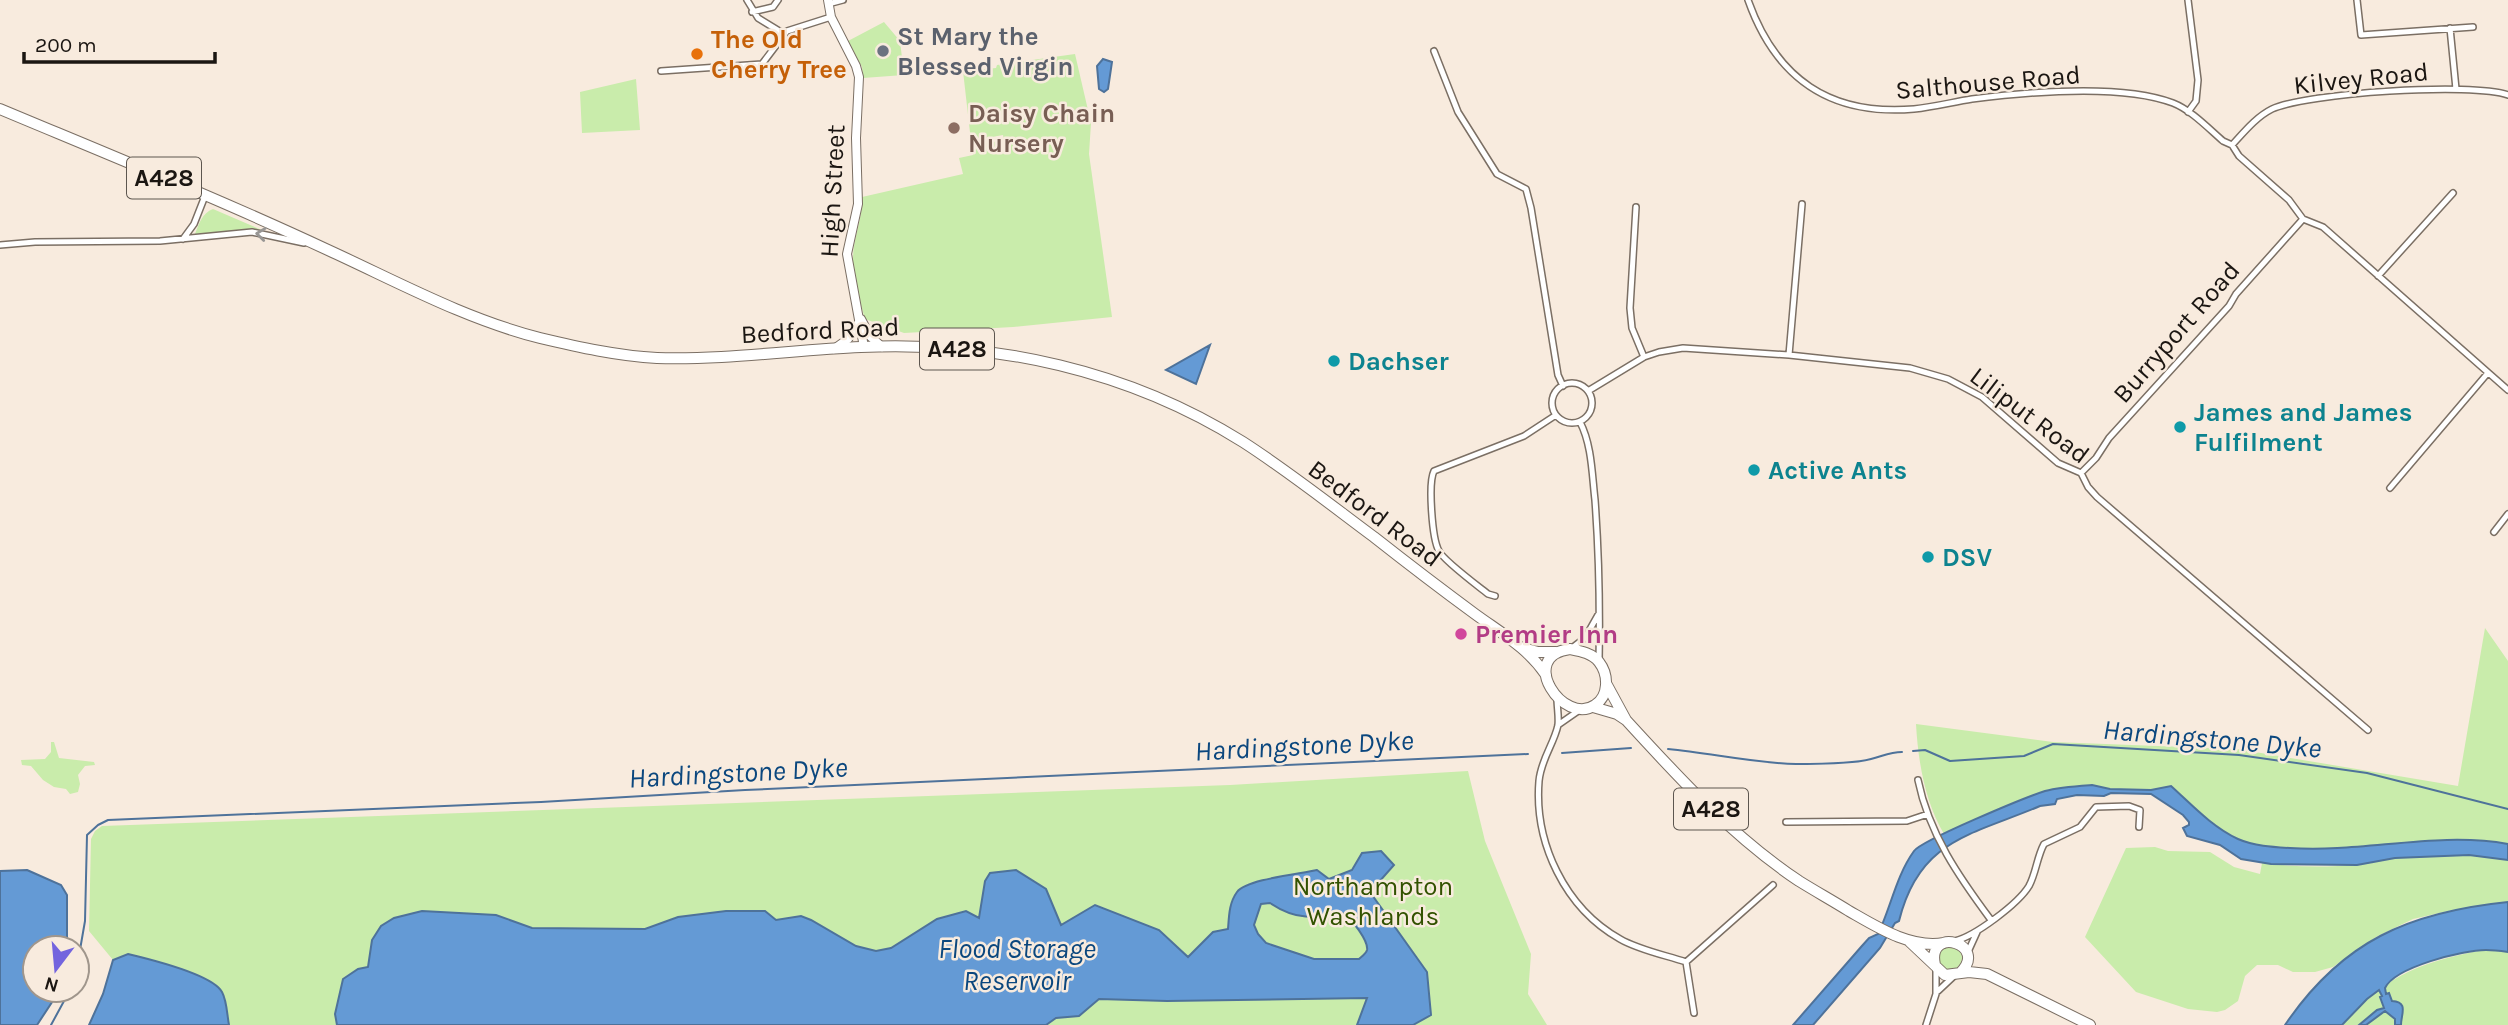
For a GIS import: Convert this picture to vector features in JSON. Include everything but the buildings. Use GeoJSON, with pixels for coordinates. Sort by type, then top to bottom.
{"type":"FeatureCollection","features":[{"type":"Feature","properties":{"kind":"highway","name":"A428"},"geometry":{"type":"LineString","coordinates":[[0,109],[327,249]]}},
{"type":"Feature","properties":{"kind":"highway","name":"Bedford Road"},"geometry":{"type":"LineString","coordinates":[[327,249],[474,318],[583,347],[656,358],[864,347],[980,351],[1033,358],[1085,370],[1156,397],[1241,441],[1291,475],[1523,648],[1546,675]]}},
{"type":"Feature","properties":{"kind":"highway","name":"Bedford Road"},"geometry":{"type":"LineString","coordinates":[[1523,648],[1538,652],[1556,652]]}},
{"type":"Feature","properties":{"kind":"highway"},"geometry":{"type":"LineString","coordinates":[[1570,649],[1586,653],[1599,662],[1607,685],[1600,701],[1593,707],[1581,709],[1557,698],[1546,675],[1548,661],[1556,652],[1570,649]]}},
{"type":"Feature","properties":{"kind":"highway","name":"A428"},"geometry":{"type":"LineString","coordinates":[[1607,685],[1626,720],[1674,773],[1739,834],[1797,880],[1868,922],[1910,942],[1948,942]]}},
{"type":"Feature","properties":{"kind":"highway","name":"A428"},"geometry":{"type":"LineString","coordinates":[[1593,707],[1626,720]]}},
{"type":"Feature","properties":{"kind":"highway","name":"A428"},"geometry":{"type":"LineString","coordinates":[[1910,942],[1935,967]]}},
{"type":"Feature","properties":{"kind":"highway"},"geometry":{"type":"LineString","coordinates":[[1987,974],[1945,975],[1935,967],[1934,955],[1948,942],[1961,945],[1987,974],[2090,1025]]}},
{"type":"Feature","properties":{"kind":"highway"},"geometry":{"type":"LineString","coordinates":[[1958,974],[1966,965],[1967,954]]}},
{"type":"Feature","properties":{"kind":"street"},"geometry":{"type":"LineString","coordinates":[[747,0],[752,12],[784,34]]}},
{"type":"Feature","properties":{"kind":"street"},"geometry":{"type":"LineString","coordinates":[[828,2],[844,0]]}},
{"type":"Feature","properties":{"kind":"street","name":"Salthouse Road"},"geometry":{"type":"LineString","coordinates":[[1748,0],[1765,42],[1786,68],[1817,91],[1858,107],[1913,109],[2000,96],[2063,92],[2146,96],[2175,103],[2223,141],[2232,145],[2239,156],[2289,200],[2303,219],[2323,227],[2508,390]]}},
{"type":"Feature","properties":{"kind":"street"},"geometry":{"type":"LineString","coordinates":[[2188,0],[2197,80],[2196,101],[2188,111]]}},
{"type":"Feature","properties":{"kind":"street"},"geometry":{"type":"LineString","coordinates":[[2357,0],[2361,35],[2473,27]]}},
{"type":"Feature","properties":{"kind":"street"},"geometry":{"type":"LineString","coordinates":[[752,12],[773,7],[778,1]]}},
{"type":"Feature","properties":{"kind":"street","name":"High Street"},"geometry":{"type":"LineString","coordinates":[[828,2],[831,17],[859,77],[856,138],[858,204],[847,254],[864,347]]}},
{"type":"Feature","properties":{"kind":"street"},"geometry":{"type":"LineString","coordinates":[[661,71],[762,64],[784,34],[792,28],[831,17]]}},
{"type":"Feature","properties":{"kind":"street"},"geometry":{"type":"LineString","coordinates":[[2450,28],[2456,89]]}},
{"type":"Feature","properties":{"kind":"street"},"geometry":{"type":"LineString","coordinates":[[1434,51],[1458,112],[1497,174],[1526,189],[1563,386]]}},
{"type":"Feature","properties":{"kind":"street","name":"Kilvey Road"},"geometry":{"type":"LineString","coordinates":[[2232,145],[2261,115],[2275,107],[2309,99],[2456,89],[2489,90],[2508,95]]}},
{"type":"Feature","properties":{"kind":"street"},"geometry":{"type":"LineString","coordinates":[[2378,276],[2454,193]]}},
{"type":"Feature","properties":{"kind":"street"},"geometry":{"type":"LineString","coordinates":[[183,239],[194,224],[205,196]]}},
{"type":"Feature","properties":{"kind":"street"},"geometry":{"type":"LineString","coordinates":[[1789,355],[1802,204]]}},
{"type":"Feature","properties":{"kind":"street"},"geometry":{"type":"LineString","coordinates":[[1636,206],[1630,308],[1632,328],[1644,357]]}},
{"type":"Feature","properties":{"kind":"street","name":"Burryport Road"},"geometry":{"type":"LineString","coordinates":[[2081,472],[2303,219]]}},
{"type":"Feature","properties":{"kind":"street","name":"Bedford Road"},"geometry":{"type":"LineString","coordinates":[[0,245],[183,239],[252,232],[327,249]]}},
{"type":"Feature","properties":{"kind":"street"},"geometry":{"type":"LineString","coordinates":[[834,349],[848,339],[861,319],[870,336],[882,347]]}},
{"type":"Feature","properties":{"kind":"street","name":"Liliput Road"},"geometry":{"type":"LineString","coordinates":[[1588,391],[1644,357],[1683,348],[1789,355],[1910,368],[1948,379],[1982,397],[2058,463],[2081,472],[2088,487],[2097,497],[2368,730]]}},
{"type":"Feature","properties":{"kind":"street"},"geometry":{"type":"LineString","coordinates":[[2390,488],[2487,374]]}},
{"type":"Feature","properties":{"kind":"street"},"geometry":{"type":"LineString","coordinates":[[1579,384],[1591,396],[1590,414],[1580,422],[1568,423],[1556,415],[1552,400],[1563,386],[1579,384]]}},
{"type":"Feature","properties":{"kind":"street"},"geometry":{"type":"LineString","coordinates":[[1495,596],[1488,594],[1439,552],[1431,511],[1430,478],[1434,471],[1524,436],[1556,415]]}},
{"type":"Feature","properties":{"kind":"street"},"geometry":{"type":"LineString","coordinates":[[1580,422],[1587,440],[1593,481],[1599,562],[1599,662]]}},
{"type":"Feature","properties":{"kind":"street"},"geometry":{"type":"LineString","coordinates":[[2494,532],[2508,514]]}},
{"type":"Feature","properties":{"kind":"street"},"geometry":{"type":"LineString","coordinates":[[1570,649],[1585,638],[1599,612]]}},
{"type":"Feature","properties":{"kind":"street"},"geometry":{"type":"LineString","coordinates":[[1557,698],[1558,725],[1544,760],[1539,797],[1550,858],[1561,882],[1580,906],[1622,940],[1686,962]]}},
{"type":"Feature","properties":{"kind":"street"},"geometry":{"type":"LineString","coordinates":[[1558,725],[1581,709]]}},
{"type":"Feature","properties":{"kind":"street"},"geometry":{"type":"LineString","coordinates":[[1918,780],[1931,827],[1991,920]]}},
{"type":"Feature","properties":{"kind":"street"},"geometry":{"type":"LineString","coordinates":[[1948,942],[1977,932],[2019,898],[2029,886],[2043,844],[2080,827],[2096,807],[2129,806],[2140,810],[2139,827]]}},
{"type":"Feature","properties":{"kind":"street"},"geometry":{"type":"LineString","coordinates":[[1786,822],[1907,821],[1928,814]]}},
{"type":"Feature","properties":{"kind":"street"},"geometry":{"type":"LineString","coordinates":[[1686,962],[1773,885]]}},
{"type":"Feature","properties":{"kind":"street"},"geometry":{"type":"LineString","coordinates":[[1967,954],[1977,932]]}},
{"type":"Feature","properties":{"kind":"street"},"geometry":{"type":"LineString","coordinates":[[1686,962],[1693,1013]]}},
{"type":"Feature","properties":{"kind":"street"},"geometry":{"type":"LineString","coordinates":[[1926,1025],[1936,994],[1935,967]]}},
{"type":"Feature","properties":{"kind":"street"},"geometry":{"type":"LineString","coordinates":[[1936,994],[1958,974]]}},
{"type":"Feature","properties":{"kind":"green space"},"geometry":{"type":"Polygon","coordinates":[[[884,22],[900,41],[904,75],[863,78],[862,67],[848,41],[884,22]]]}},
{"type":"Feature","properties":{"kind":"green space"},"geometry":{"type":"Polygon","coordinates":[[[1075,54],[1091,123],[1089,154],[1112,317],[1013,327],[904,333],[865,319],[853,266],[862,197],[963,174],[959,158],[973,155],[971,146],[1004,140],[1003,135],[971,141],[963,71],[1075,54]]]}},
{"type":"Feature","properties":{"kind":"green space"},"geometry":{"type":"Polygon","coordinates":[[[636,79],[640,130],[582,133],[580,92],[636,79]]]}},
{"type":"Feature","properties":{"kind":"green space"},"geometry":{"type":"Polygon","coordinates":[[[213,209],[264,231],[195,234],[204,216],[213,209]]]}},
{"type":"Feature","properties":{"kind":"green space"},"geometry":{"type":"Polygon","coordinates":[[[2485,628],[2508,661],[2508,844],[2455,840],[2322,849],[2266,846],[2244,841],[2219,828],[2171,786],[2151,790],[2110,789],[2092,785],[2048,790],[1944,834],[1927,795],[1916,724],[2053,742],[2237,749],[2458,786],[2485,628]]]}},
{"type":"Feature","properties":{"kind":"green space"},"geometry":{"type":"Polygon","coordinates":[[[51,742],[54,742],[59,758],[94,762],[95,765],[85,766],[78,775],[78,792],[70,794],[66,789],[54,787],[43,780],[31,766],[22,765],[21,760],[45,759],[51,752],[51,742]]]}},
{"type":"Feature","properties":{"kind":"green space","name":"Northampton Washlands"},"geometry":{"type":"Polygon","coordinates":[[[1468,771],[1485,841],[1531,954],[1528,994],[1547,1025],[229,1025],[226,1007],[215,984],[162,963],[119,957],[113,960],[89,931],[91,839],[95,831],[102,826],[1230,785],[1468,771]]]}},
{"type":"Feature","properties":{"kind":"green space"},"geometry":{"type":"Polygon","coordinates":[[[2155,847],[2168,851],[2210,852],[2234,867],[2260,874],[2262,863],[2298,866],[2347,865],[2437,854],[2498,857],[2508,860],[2508,902],[2413,919],[2376,937],[2333,967],[2315,972],[2293,972],[2278,965],[2257,965],[2245,976],[2238,1001],[2225,1010],[2217,1012],[2188,1009],[2136,992],[2085,937],[2126,848],[2155,847]]]}},
{"type":"Feature","properties":{"kind":"green space"},"geometry":{"type":"Polygon","coordinates":[[[1950,946],[1959,949],[1962,958],[1959,967],[1950,970],[1941,967],[1938,958],[1941,949],[1950,946]]]}},
{"type":"Feature","properties":{"kind":"green space"},"geometry":{"type":"Polygon","coordinates":[[[2484,950],[2508,952],[2508,1025],[2343,1025],[2372,994],[2406,973],[2443,959],[2484,950]]]}},
{"type":"Feature","properties":{"kind":"water"},"geometry":{"type":"Polygon","coordinates":[[[1103,59],[1112,62],[1108,89],[1104,92],[1099,89],[1097,66],[1103,59]]]}},
{"type":"Feature","properties":{"kind":"water"},"geometry":{"type":"Polygon","coordinates":[[[1210,345],[1196,384],[1166,370],[1210,345]]]}},
{"type":"Feature","properties":{"kind":"water"},"geometry":{"type":"Polygon","coordinates":[[[2092,785],[2110,789],[2151,790],[2171,786],[2219,828],[2238,839],[2257,845],[2317,849],[2427,841],[2481,841],[2508,844],[2508,860],[2469,855],[2395,858],[2357,865],[2271,864],[2241,859],[2220,845],[2187,836],[2183,828],[2189,825],[2189,822],[2183,815],[2151,794],[2111,793],[2104,796],[2077,795],[2057,799],[2055,804],[2040,806],[1971,834],[1934,856],[1920,873],[1908,894],[1899,921],[1895,923],[1880,948],[1813,1025],[1793,1025],[1869,938],[1878,934],[1903,871],[1914,851],[1954,829],[2034,795],[2056,789],[2092,785]]]}},
{"type":"Feature","properties":{"kind":"water","name":"Flood Storage Reservoir"},"geometry":{"type":"Polygon","coordinates":[[[1381,851],[1394,865],[1370,892],[1427,972],[1431,1015],[1413,1025],[1357,1025],[1367,998],[1167,1001],[1099,999],[1079,1016],[1056,1018],[1046,1025],[337,1025],[335,1014],[343,979],[358,969],[368,967],[372,940],[381,926],[394,918],[422,911],[496,915],[532,928],[645,929],[678,917],[726,911],[765,911],[776,920],[801,916],[856,946],[876,951],[891,948],[937,919],[966,911],[979,918],[985,881],[990,873],[1016,870],[1046,889],[1061,925],[1095,905],[1159,930],[1188,957],[1213,932],[1228,929],[1232,901],[1243,887],[1262,880],[1317,870],[1329,879],[1352,870],[1362,853],[1381,851]],[[1270,903],[1261,904],[1254,925],[1266,943],[1314,959],[1359,959],[1366,951],[1363,936],[1345,913],[1306,917],[1270,903]]]}},
{"type":"Feature","properties":{"kind":"water"},"geometry":{"type":"Polygon","coordinates":[[[27,870],[61,885],[67,895],[67,934],[21,934],[21,1004],[51,1004],[37,1025],[0,1025],[0,871],[27,870]]]}},
{"type":"Feature","properties":{"kind":"water"},"geometry":{"type":"Polygon","coordinates":[[[2508,902],[2508,952],[2486,950],[2447,956],[2415,967],[2391,980],[2385,988],[2386,994],[2389,993],[2392,1001],[2402,1006],[2401,1025],[2395,1025],[2395,1019],[2385,1011],[2366,1025],[2359,1025],[2377,1010],[2384,1008],[2379,990],[2342,1025],[2285,1025],[2330,972],[2381,936],[2409,923],[2439,914],[2508,902]]]}},
{"type":"Feature","properties":{"kind":"water"},"geometry":{"type":"Polygon","coordinates":[[[128,954],[179,968],[216,985],[224,996],[229,1025],[89,1025],[103,994],[113,960],[128,954]]]}},
{"type":"Feature","properties":{"kind":"waterway","name":"Hardingstone Dyke"},"geometry":{"type":"LineString","coordinates":[[1913,751],[1925,750],[1950,761],[2024,756],[2053,744],[2239,755],[2367,773],[2508,809]]}},
{"type":"Feature","properties":{"kind":"waterway","name":"Hardingstone Dyke"},"geometry":{"type":"LineString","coordinates":[[1562,753],[1631,748]]}},
{"type":"Feature","properties":{"kind":"waterway","name":"Hardingstone Dyke"},"geometry":{"type":"LineString","coordinates":[[1668,749],[1796,764],[1854,762],[1902,752]]}},
{"type":"Feature","properties":{"kind":"waterway","name":"Hardingstone Dyke"},"geometry":{"type":"LineString","coordinates":[[83,934],[87,835],[108,820],[541,802],[1528,754]]}},
{"type":"Feature","properties":{"kind":"waterway","name":"Hardingstone Dyke"},"geometry":{"type":"LineString","coordinates":[[51,1025],[62,1004]]}},
{"type":"Feature","properties":{"kind":"place","name":"St Mary the Blessed Virgin"},"geometry":{"type":"Point","coordinates":[883,51]}},
{"type":"Feature","properties":{"kind":"place","name":"The Old Cherry Tree"},"geometry":{"type":"Point","coordinates":[697,54]}},
{"type":"Feature","properties":{"kind":"place","name":"Daisy Chain Nursery"},"geometry":{"type":"Point","coordinates":[954,128]}},
{"type":"Feature","properties":{"kind":"place","name":"Dachser"},"geometry":{"type":"Point","coordinates":[1334,361]}},
{"type":"Feature","properties":{"kind":"place","name":"James and James Fulfilment"},"geometry":{"type":"Point","coordinates":[2180,427]}},
{"type":"Feature","properties":{"kind":"place","name":"Active Ants"},"geometry":{"type":"Point","coordinates":[1754,470]}},
{"type":"Feature","properties":{"kind":"place","name":"DSV"},"geometry":{"type":"Point","coordinates":[1928,557]}},
{"type":"Feature","properties":{"kind":"place","name":"Premier Inn"},"geometry":{"type":"Point","coordinates":[1461,634]}}]}
